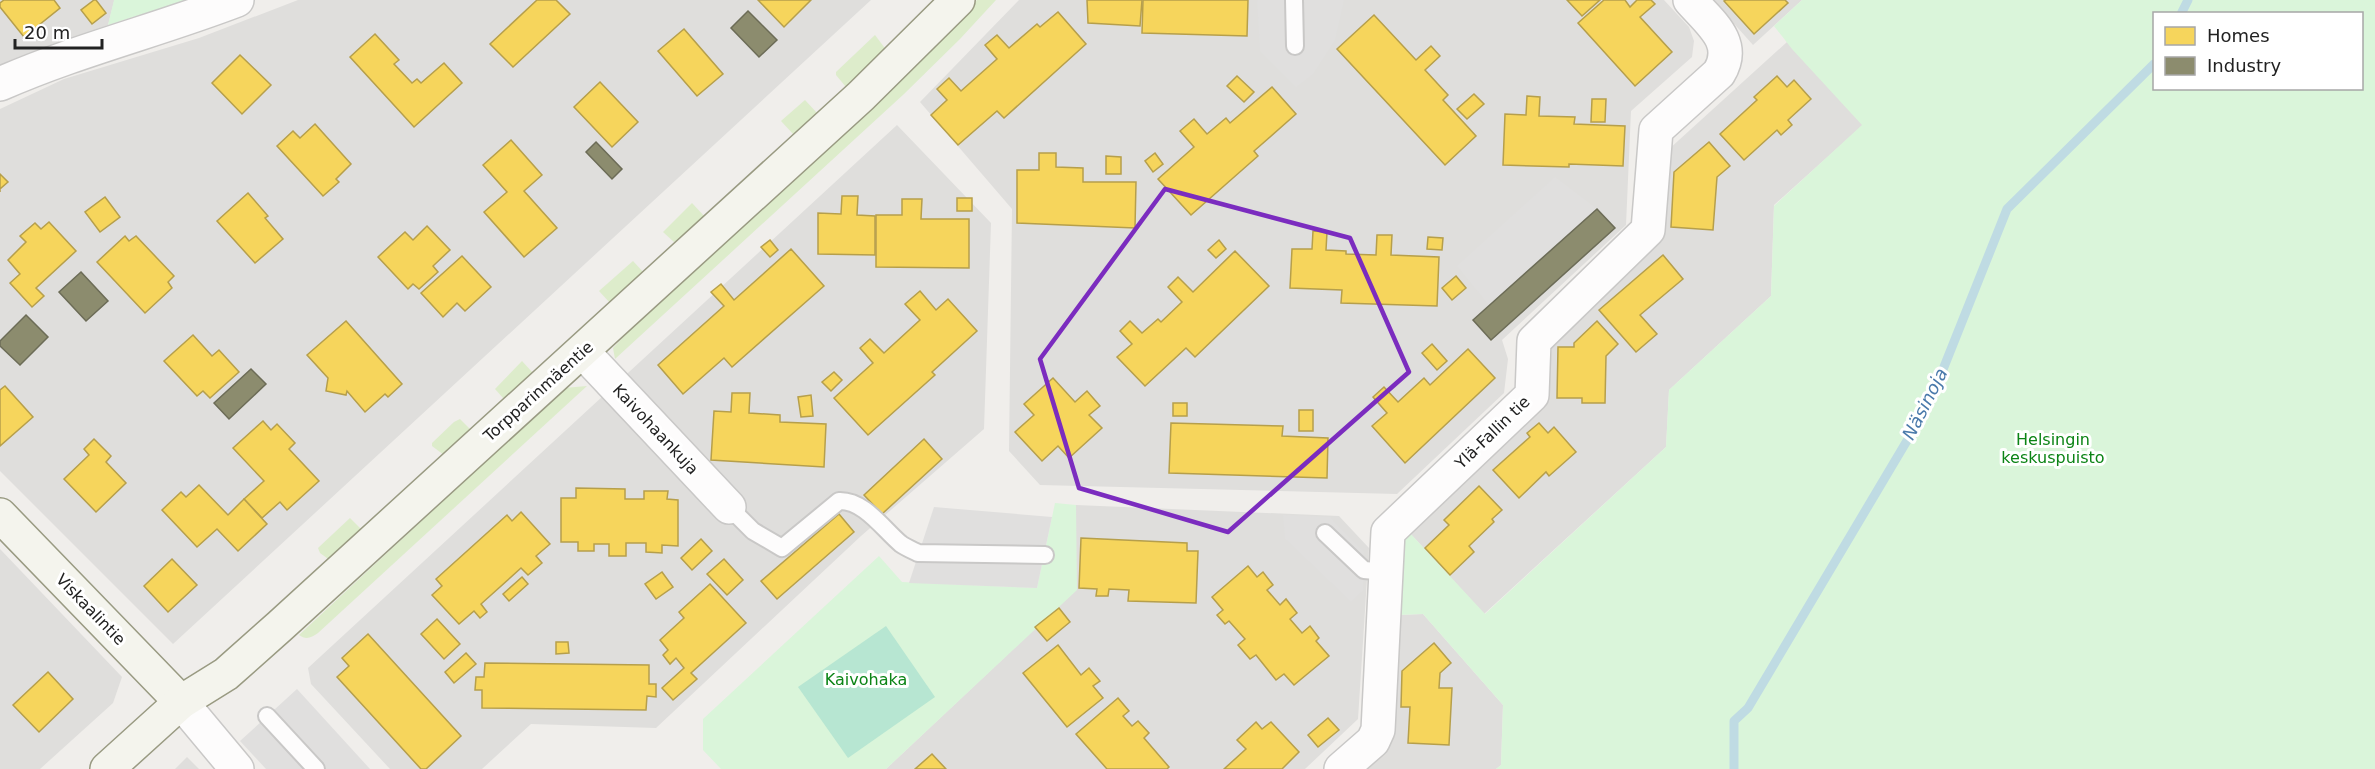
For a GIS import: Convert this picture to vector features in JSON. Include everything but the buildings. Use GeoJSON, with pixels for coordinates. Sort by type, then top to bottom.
{"type":"FeatureCollection","features":[{"type":"Feature","properties":{"kind":"street"},"geometry":{"type":"LineString","coordinates":[[0,84],[75,54],[195,16],[237,0]]}},
{"type":"Feature","properties":{"kind":"street","name":"Torpparinmäentie"},"geometry":{"type":"LineString","coordinates":[[107,769],[182,702],[233,667],[583,352],[861,96],[958,0]]}},
{"type":"Feature","properties":{"kind":"street","name":"Ylä-Fallin tie"},"geometry":{"type":"LineString","coordinates":[[1341,769],[1373,741],[1378,730],[1388,532],[1532,395],[1534,341],[1648,230],[1656,130],[1719,73],[1727,53],[1725,43],[1716,29],[1690,0]]}},
{"type":"Feature","properties":{"kind":"street","name":"Kaivohaankuja"},"geometry":{"type":"LineString","coordinates":[[583,352],[729,507]]}},
{"type":"Feature","properties":{"kind":"street","name":"Viskaalintie"},"geometry":{"type":"LineString","coordinates":[[0,515],[182,702]]}},
{"type":"Feature","properties":{"kind":"street"},"geometry":{"type":"LineString","coordinates":[[182,702],[237,769]]}},
{"type":"Feature","properties":{"kind":"lane"},"geometry":{"type":"LineString","coordinates":[[1294,0],[1295,46]]}},
{"type":"Feature","properties":{"kind":"lane"},"geometry":{"type":"LineString","coordinates":[[729,507],[753,531],[782,548],[839,501],[849,501],[887,528],[901,544],[918,553],[1045,555]]}},
{"type":"Feature","properties":{"kind":"lane"},"geometry":{"type":"LineString","coordinates":[[1325,533],[1364,570],[1387,572]]}},
{"type":"Feature","properties":{"kind":"lane"},"geometry":{"type":"LineString","coordinates":[[267,716],[306,766]]}},
{"type":"Feature","properties":{"kind":"highlighted area"},"geometry":{"type":"Polygon","coordinates":[[[1165,189],[1350,238],[1409,372],[1228,532],[1079,488],[1040,359],[1165,189]]]}},
{"type":"Feature","properties":{"kind":"shaded area"},"geometry":{"type":"Polygon","coordinates":[[[0,0],[114,0],[114,2],[108,25],[0,65],[0,0]]]}},
{"type":"Feature","properties":{"kind":"shaded area"},"geometry":{"type":"Polygon","coordinates":[[[298,0],[871,0],[173,644],[0,471],[0,109],[64,79],[199,38],[298,0]]]}},
{"type":"Feature","properties":{"kind":"shaded area"},"geometry":{"type":"Polygon","coordinates":[[[1019,0],[1664,0],[1689,27],[1694,41],[1692,57],[1631,111],[1626,225],[1502,340],[1508,359],[1504,393],[1397,494],[1040,485],[1009,451],[1012,209],[920,102],[1019,0]]]}},
{"type":"Feature","properties":{"kind":"shaded area"},"geometry":{"type":"Polygon","coordinates":[[[1257,0],[1344,0],[1335,40],[1313,74],[1296,87],[1260,51],[1257,0]]]}},
{"type":"Feature","properties":{"kind":"shaded area"},"geometry":{"type":"Polygon","coordinates":[[[1713,0],[1802,0],[1753,45],[1713,0]]]}},
{"type":"Feature","properties":{"kind":"shaded area"},"geometry":{"type":"Polygon","coordinates":[[[1787,42],[1863,125],[1774,205],[1771,296],[1669,390],[1666,447],[1484,614],[1408,531],[1548,400],[1552,343],[1662,241],[1668,150],[1787,42]]]}},
{"type":"Feature","properties":{"kind":"shaded area"},"geometry":{"type":"Polygon","coordinates":[[[897,125],[991,223],[984,429],[861,536],[656,728],[531,724],[482,769],[390,769],[311,684],[308,668],[897,125]]]}},
{"type":"Feature","properties":{"kind":"shaded area"},"geometry":{"type":"Polygon","coordinates":[[[1555,177],[1597,209],[1489,305],[1457,266],[1555,177]]]}},
{"type":"Feature","properties":{"kind":"shaded area"},"geometry":{"type":"Polygon","coordinates":[[[1076,505],[1339,516],[1369,548],[1358,719],[1305,769],[886,769],[1076,590],[1076,505]]]}},
{"type":"Feature","properties":{"kind":"shaded area"},"geometry":{"type":"Polygon","coordinates":[[[934,507],[1052,517],[1037,588],[909,583],[934,507]]]}},
{"type":"Feature","properties":{"kind":"shaded area"},"geometry":{"type":"Polygon","coordinates":[[[1283,515],[1330,517],[1364,552],[1363,591],[1351,602],[1285,539],[1283,515]]]}},
{"type":"Feature","properties":{"kind":"shaded area"},"geometry":{"type":"Polygon","coordinates":[[[0,549],[122,677],[113,703],[40,769],[0,769],[0,549]]]}},
{"type":"Feature","properties":{"kind":"shaded area"},"geometry":{"type":"Polygon","coordinates":[[[1423,614],[1503,705],[1501,765],[1496,769],[1359,769],[1398,615],[1423,614]]]}},
{"type":"Feature","properties":{"kind":"shaded area"},"geometry":{"type":"Polygon","coordinates":[[[297,689],[370,769],[266,769],[240,741],[297,689]]]}},
{"type":"Feature","properties":{"kind":"shaded area"},"geometry":{"type":"Polygon","coordinates":[[[187,757],[199,769],[175,769],[187,757]]]}},
{"type":"Feature","properties":{"kind":"green space"},"geometry":{"type":"Polygon","coordinates":[[[114,0],[187,0],[108,25],[114,0]]]}},
{"type":"Feature","properties":{"kind":"green space"},"geometry":{"type":"Polygon","coordinates":[[[977,0],[996,0],[904,94],[615,359],[613,348],[662,296],[872,109],[977,0]]]}},
{"type":"Feature","properties":{"kind":"green space","name":"Helsingin keskuspuisto"},"geometry":{"type":"Polygon","coordinates":[[[1802,0],[2375,0],[2375,769],[1496,769],[1501,765],[1503,705],[1423,614],[1398,615],[1401,538],[1408,531],[1485,614],[1666,447],[1669,390],[1771,296],[1774,206],[1862,125],[1792,49],[1774,26],[1802,0]]]}},
{"type":"Feature","properties":{"kind":"green space"},"geometry":{"type":"Polygon","coordinates":[[[875,35],[887,51],[846,87],[836,72],[875,35]]]}},
{"type":"Feature","properties":{"kind":"green space"},"geometry":{"type":"Polygon","coordinates":[[[805,100],[817,113],[794,135],[781,121],[805,100]]]}},
{"type":"Feature","properties":{"kind":"green space"},"geometry":{"type":"Polygon","coordinates":[[[692,203],[705,217],[681,239],[674,242],[663,232],[692,203]]]}},
{"type":"Feature","properties":{"kind":"green space"},"geometry":{"type":"Polygon","coordinates":[[[633,261],[644,273],[611,304],[599,291],[633,261]]]}},
{"type":"Feature","properties":{"kind":"green space"},"geometry":{"type":"Polygon","coordinates":[[[522,361],[533,373],[508,399],[503,398],[495,389],[522,361]]]}},
{"type":"Feature","properties":{"kind":"green space"},"geometry":{"type":"Polygon","coordinates":[[[587,386],[318,633],[308,638],[299,635],[564,388],[587,386]]]}},
{"type":"Feature","properties":{"kind":"green space"},"geometry":{"type":"Polygon","coordinates":[[[460,419],[472,431],[444,455],[432,446],[432,443],[460,419]]]}},
{"type":"Feature","properties":{"kind":"green space","name":"Kaivohaka"},"geometry":{"type":"Polygon","coordinates":[[[1055,503],[1076,505],[1077,590],[886,769],[721,769],[703,750],[703,719],[879,556],[902,582],[1037,588],[1055,503]]]}},
{"type":"Feature","properties":{"kind":"green space"},"geometry":{"type":"Polygon","coordinates":[[[350,518],[363,531],[331,561],[320,553],[318,548],[350,518]]]}},
{"type":"Feature","properties":{"kind":"green space"},"geometry":{"type":"Polygon","coordinates":[[[886,626],[935,697],[848,758],[798,687],[886,626]]]}},
{"type":"Feature","properties":{"kind":"waterway","name":"Näsinoja"},"geometry":{"type":"LineString","coordinates":[[2182,12],[2188,0]]}},
{"type":"Feature","properties":{"kind":"waterway","name":"Näsinoja"},"geometry":{"type":"LineString","coordinates":[[1734,769],[1734,721],[1748,708],[1930,402],[2007,209],[2153,65]]}}]}
